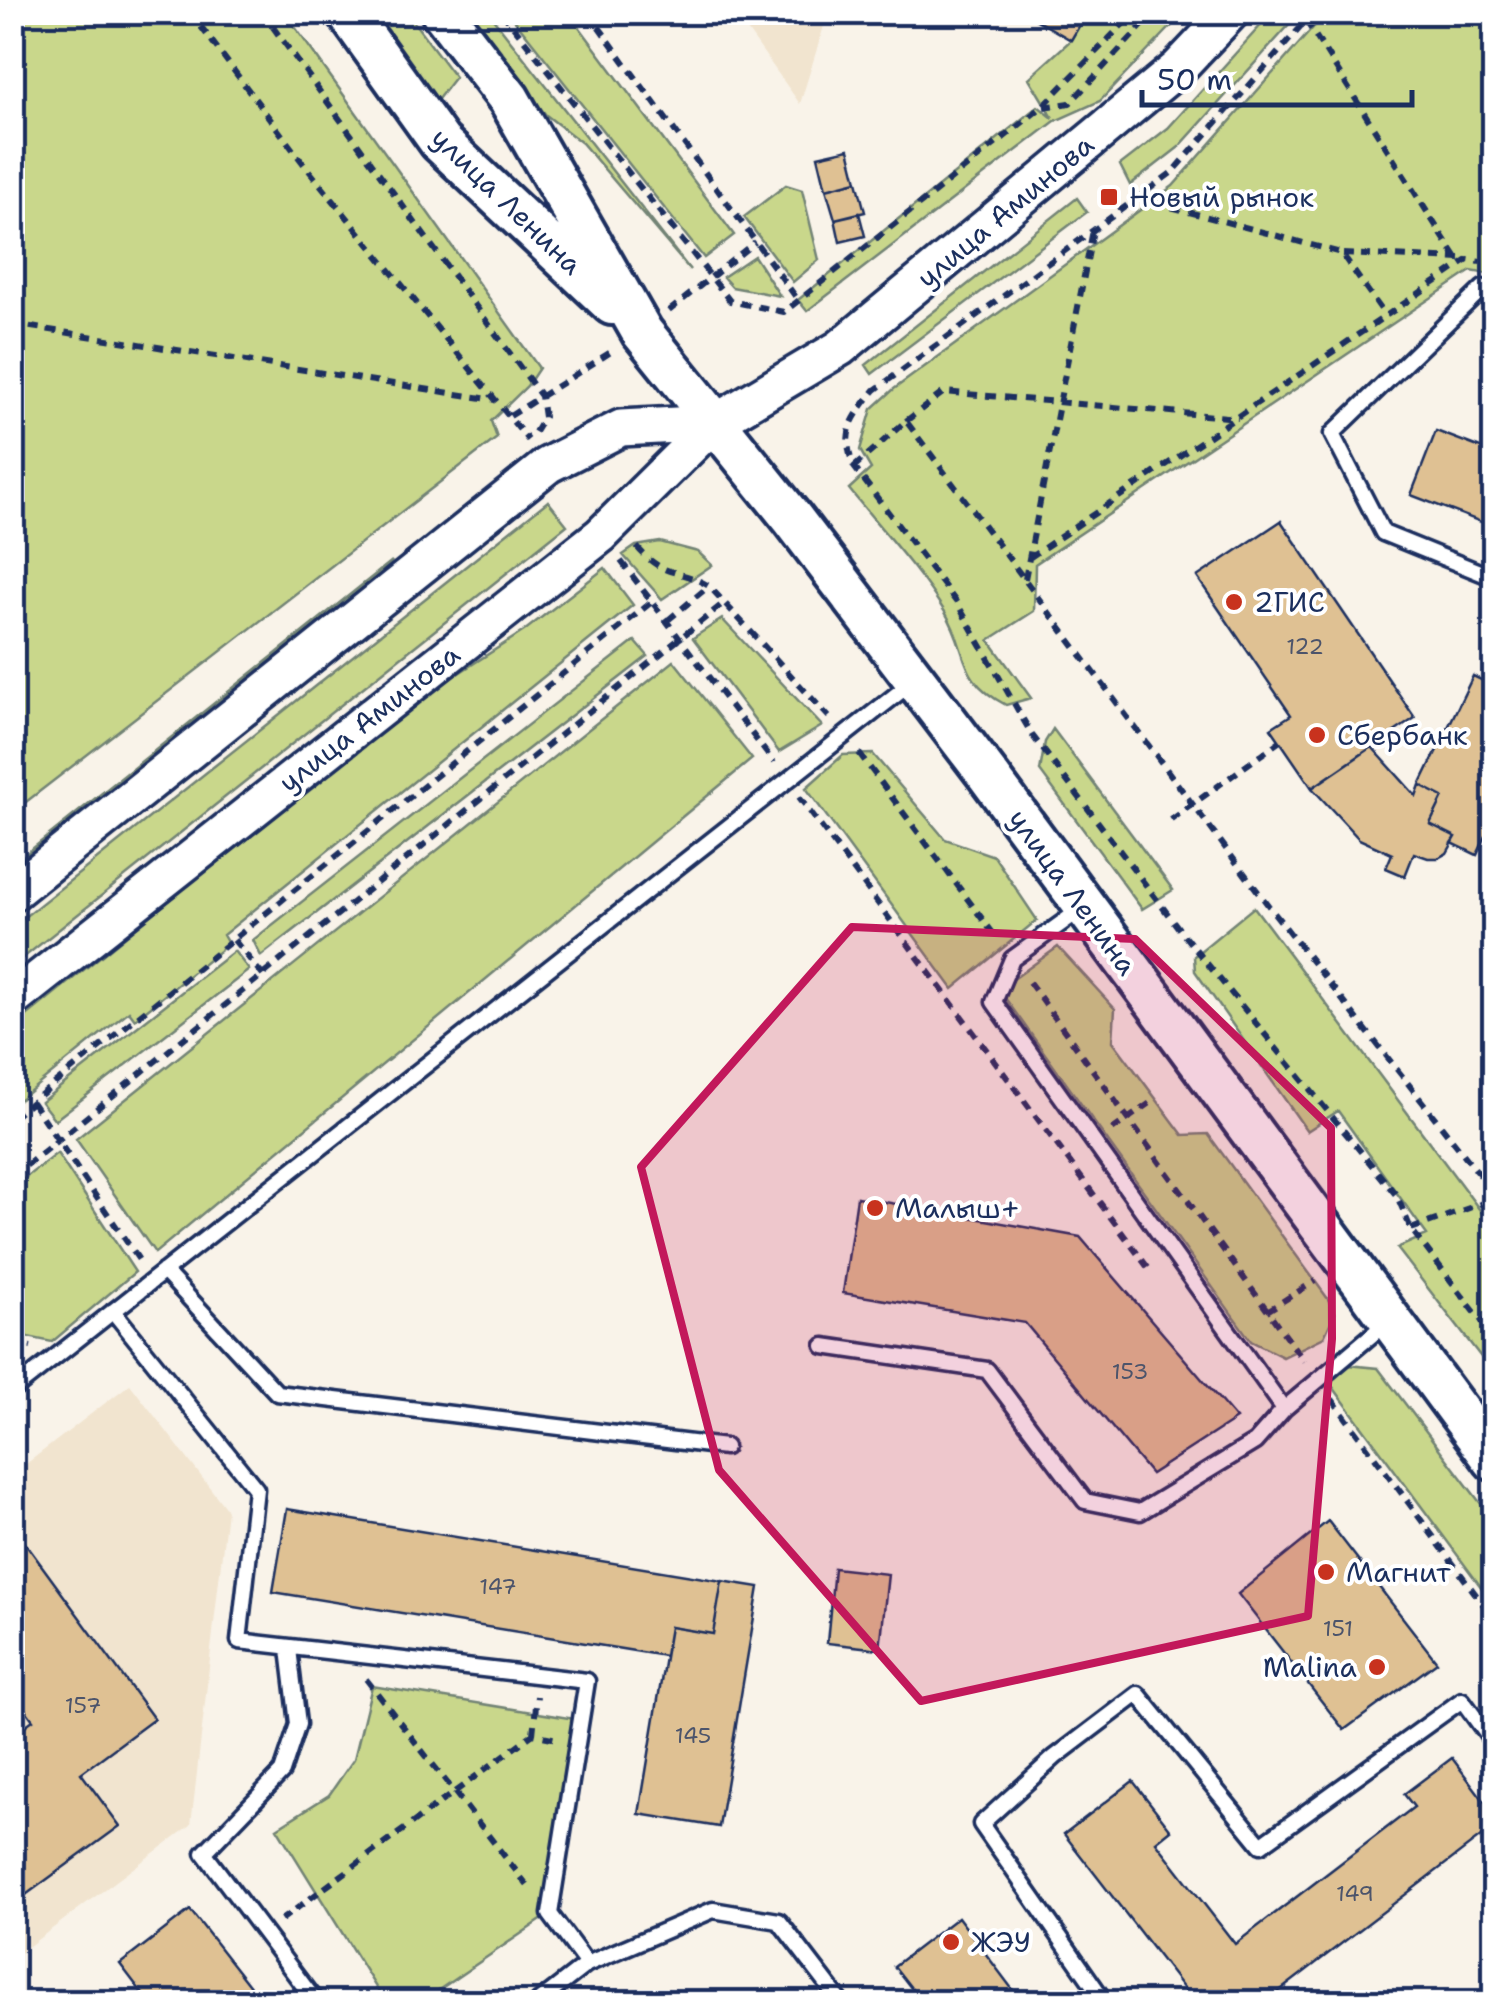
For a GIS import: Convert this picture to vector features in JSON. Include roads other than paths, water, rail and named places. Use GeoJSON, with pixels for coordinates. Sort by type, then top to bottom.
{"type":"FeatureCollection","features":[{"type":"Feature","properties":{"kind":"main road","name":"улица Ленина"},"geometry":{"type":"LineString","coordinates":[[346,12],[440,142],[642,332],[792,518],[1494,1460]]}},
{"type":"Feature","properties":{"kind":"main road","name":"улица Ленина"},"geometry":{"type":"LineString","coordinates":[[442,12],[509,99],[642,332]]}},
{"type":"Feature","properties":{"kind":"street","name":"улица Аминова"},"geometry":{"type":"LineString","coordinates":[[12,1000],[601,535],[714,423],[840,348],[1178,68],[1231,12]]}},
{"type":"Feature","properties":{"kind":"street","name":"улица Аминова"},"geometry":{"type":"LineString","coordinates":[[12,893],[548,466],[621,428],[714,423]]}},
{"type":"Feature","properties":{"kind":"lane"},"geometry":{"type":"LineString","coordinates":[[1494,292],[1484,288],[1332,434],[1383,533],[1494,578]]}},
{"type":"Feature","properties":{"kind":"lane"},"geometry":{"type":"LineString","coordinates":[[12,1391],[915,680]]}},
{"type":"Feature","properties":{"kind":"lane"},"geometry":{"type":"LineString","coordinates":[[1085,907],[1012,960],[994,1002],[1284,1409]]}},
{"type":"Feature","properties":{"kind":"lane"},"geometry":{"type":"LineString","coordinates":[[158,1276],[276,1393],[724,1448]]}},
{"type":"Feature","properties":{"kind":"lane"},"geometry":{"type":"LineString","coordinates":[[114,1311],[256,1490],[239,1641],[587,1681],[550,1914],[587,1964]]}},
{"type":"Feature","properties":{"kind":"lane"},"geometry":{"type":"LineString","coordinates":[[824,1346],[988,1370],[1085,1501],[1140,1512],[1255,1442],[1284,1409],[1390,1319]]}},
{"type":"Feature","properties":{"kind":"lane"},"geometry":{"type":"LineString","coordinates":[[289,1649],[298,1724],[282,1772],[204,1853],[316,2002]]}},
{"type":"Feature","properties":{"kind":"lane"},"geometry":{"type":"LineString","coordinates":[[1105,2002],[981,1824],[1055,1758],[1138,1694],[1261,1845],[1462,1700],[1494,1744]]}},
{"type":"Feature","properties":{"kind":"lane"},"geometry":{"type":"LineString","coordinates":[[538,2002],[587,1964],[713,1910],[779,1921],[838,2002]]}},
{"type":"Feature","properties":{"kind":"place","name":"Новый рынок"},"geometry":{"type":"Point","coordinates":[1109,197]}},
{"type":"Feature","properties":{"kind":"place","name":"2ГИС"},"geometry":{"type":"Point","coordinates":[1234,602]}},
{"type":"Feature","properties":{"kind":"place","name":"Сбербанк"},"geometry":{"type":"Point","coordinates":[1317,735]}},
{"type":"Feature","properties":{"kind":"place","name":"Малыш+"},"geometry":{"type":"Point","coordinates":[875,1208]}},
{"type":"Feature","properties":{"kind":"place","name":"Магнит"},"geometry":{"type":"Point","coordinates":[1326,1572]}},
{"type":"Feature","properties":{"kind":"place","name":"Malina"},"geometry":{"type":"Point","coordinates":[1377,1667]}},
{"type":"Feature","properties":{"kind":"place","name":"ЖЭУ"},"geometry":{"type":"Point","coordinates":[951,1942]}}]}
